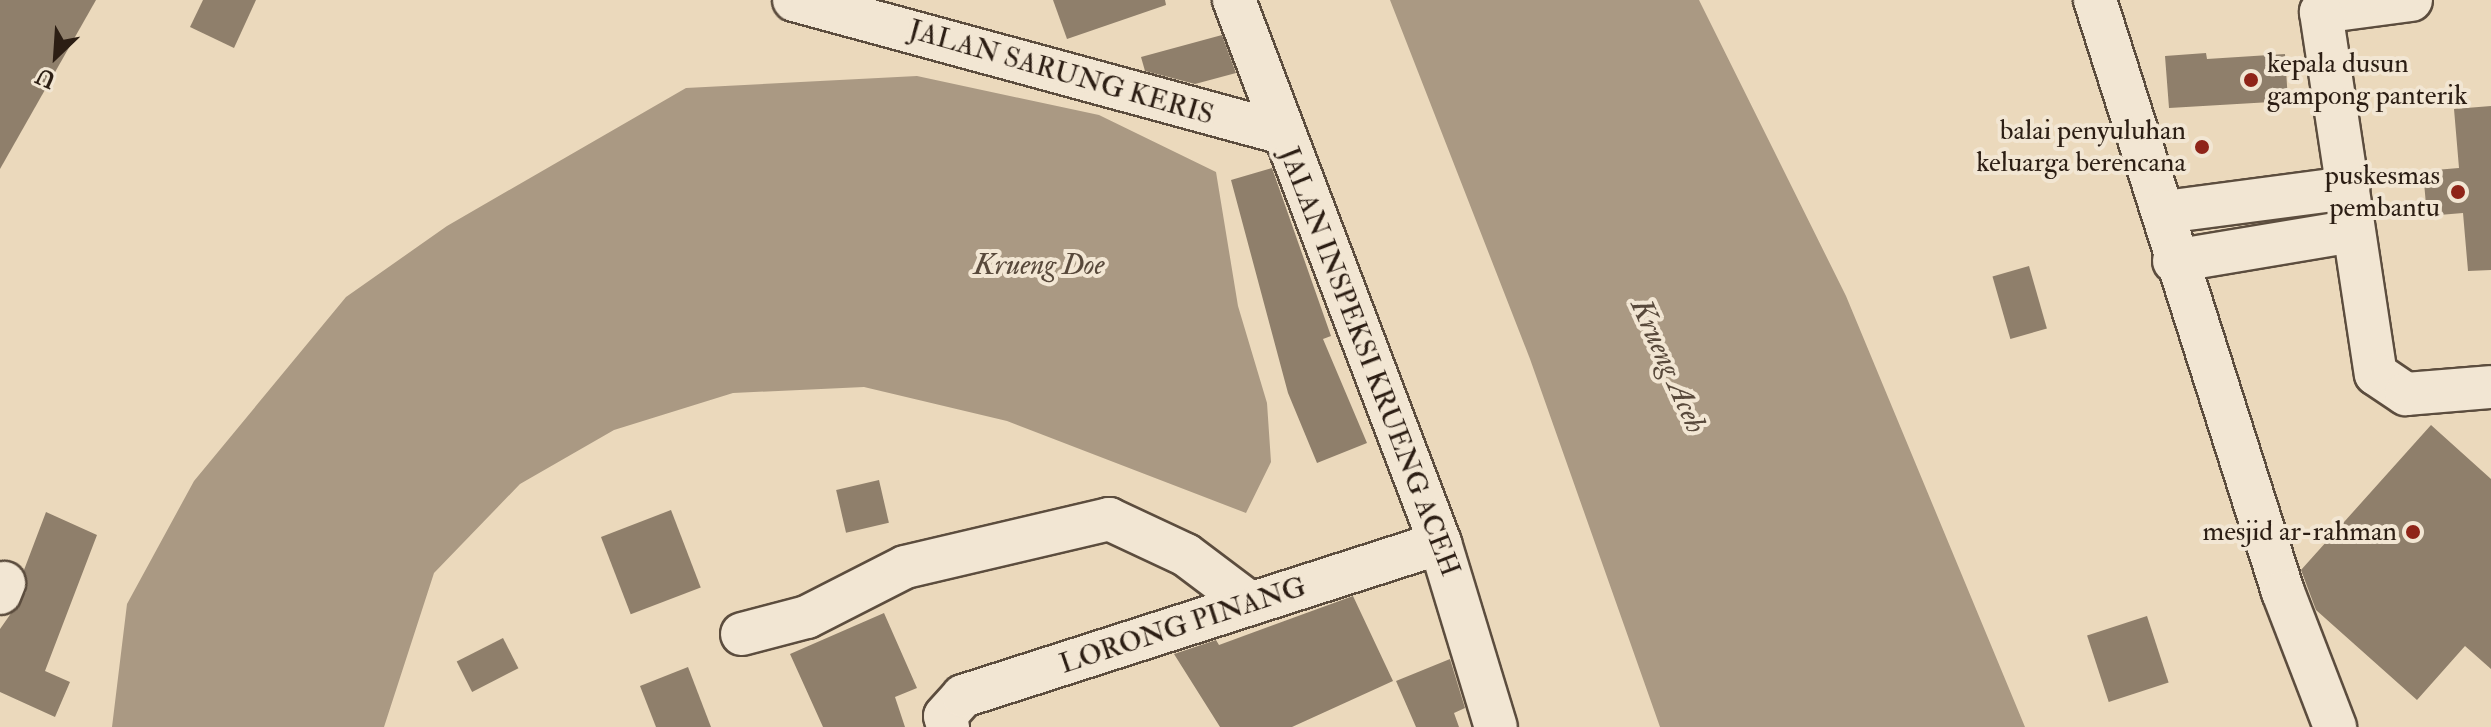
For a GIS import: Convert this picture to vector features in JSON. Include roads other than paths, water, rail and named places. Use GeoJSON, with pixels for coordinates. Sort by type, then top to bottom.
{"type":"FeatureCollection","features":[{"type":"Feature","properties":{"kind":"street","name":"JALAN SARUNG KERIS"},"geometry":{"type":"LineString","coordinates":[[794,0],[1283,133]]}},
{"type":"Feature","properties":{"kind":"street","name":"JALAN INSPEKSI KRUENG ACEH"},"geometry":{"type":"LineString","coordinates":[[1234,0],[1440,543],[1496,727]]}},
{"type":"Feature","properties":{"kind":"street"},"geometry":{"type":"LineString","coordinates":[[2095,0],[2165,212],[2174,261],[2335,727]]}},
{"type":"Feature","properties":{"kind":"street"},"geometry":{"type":"LineString","coordinates":[[2411,0],[2321,6],[2353,231],[2383,384],[2406,394],[2491,387]]}},
{"type":"Feature","properties":{"kind":"street"},"geometry":{"type":"LineString","coordinates":[[2165,212],[2348,188]]}},
{"type":"Feature","properties":{"kind":"street"},"geometry":{"type":"LineString","coordinates":[[2174,261],[2353,231]]}},
{"type":"Feature","properties":{"kind":"street"},"geometry":{"type":"LineString","coordinates":[[742,634],[807,617],[905,567],[1109,519],[1186,555],[1251,604]]}},
{"type":"Feature","properties":{"kind":"street","name":"LORONG PINANG"},"geometry":{"type":"LineString","coordinates":[[948,727],[945,716],[963,696],[1440,543]]}},
{"type":"Feature","properties":{"kind":"water","name":"Krueng Aceh"},"geometry":{"type":"Polygon","coordinates":[[[1390,0],[1699,0],[1846,296],[2025,727],[1660,727],[1530,359],[1390,0]]]}},
{"type":"Feature","properties":{"kind":"water","name":"Krueng Doe"},"geometry":{"type":"Polygon","coordinates":[[[917,76],[1099,115],[1216,172],[1238,306],[1267,403],[1271,462],[1246,513],[1007,421],[864,387],[733,393],[614,430],[520,484],[434,573],[384,727],[112,727],[127,604],[194,481],[346,297],[447,226],[686,88],[917,76]]]}},
{"type":"Feature","properties":{"kind":"place","name":"kepala dusun gampong panterik"},"geometry":{"type":"Point","coordinates":[2251,80]}},
{"type":"Feature","properties":{"kind":"place","name":"balai penyuluhan keluarga berencana"},"geometry":{"type":"Point","coordinates":[2202,147]}},
{"type":"Feature","properties":{"kind":"place","name":"puskesmas pembantu"},"geometry":{"type":"Point","coordinates":[2458,192]}},
{"type":"Feature","properties":{"kind":"place","name":"mesjid ar-rahman"},"geometry":{"type":"Point","coordinates":[2413,532]}}]}
